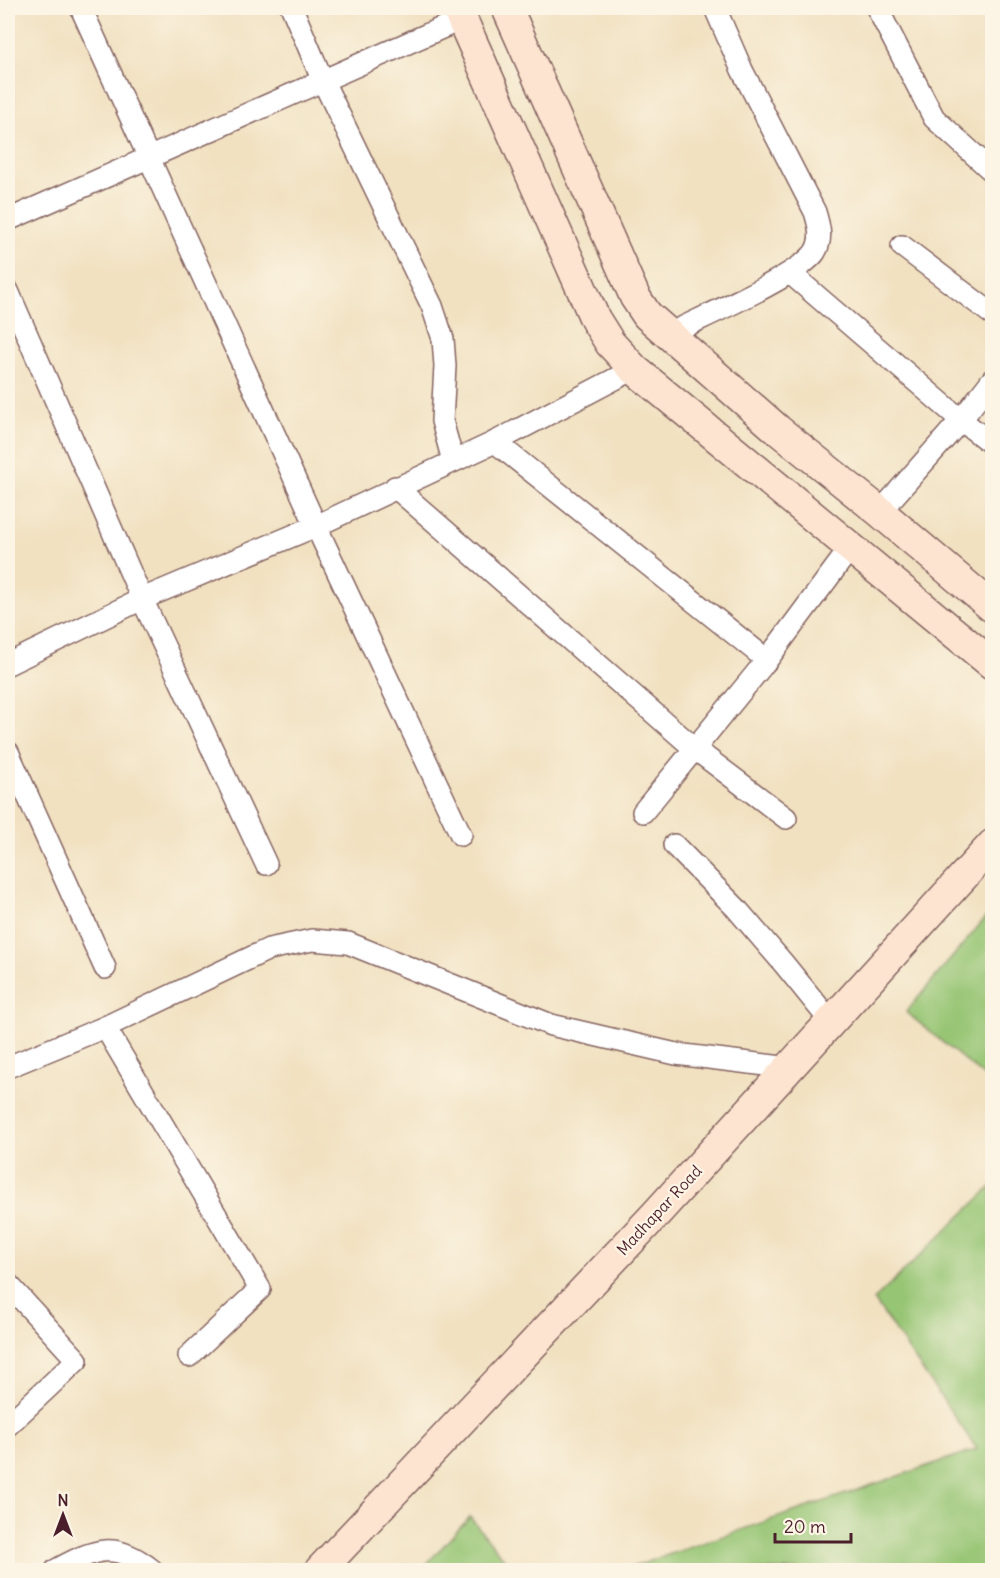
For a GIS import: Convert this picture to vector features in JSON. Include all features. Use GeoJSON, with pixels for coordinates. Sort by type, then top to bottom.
{"type":"FeatureCollection","features":[{"type":"Feature","properties":{"kind":"main road"},"geometry":{"type":"LineString","coordinates":[[507,8],[635,297],[647,315],[778,430],[993,607]]}},
{"type":"Feature","properties":{"kind":"main road"},"geometry":{"type":"LineString","coordinates":[[459,13],[595,319],[610,343],[634,369],[993,664]]}},
{"type":"Feature","properties":{"kind":"main road","name":"Madhapar Road"},"geometry":{"type":"LineString","coordinates":[[320,1570],[646,1224],[993,845]]}},
{"type":"Feature","properties":{"kind":"street"},"geometry":{"type":"LineString","coordinates":[[81,8],[316,526],[461,835]]}},
{"type":"Feature","properties":{"kind":"street"},"geometry":{"type":"LineString","coordinates":[[292,8],[322,79],[432,306],[443,339],[446,366],[442,421],[453,461]]}},
{"type":"Feature","properties":{"kind":"street"},"geometry":{"type":"LineString","coordinates":[[667,334],[790,273],[815,252],[821,234],[815,212],[742,70],[715,8]]}},
{"type":"Feature","properties":{"kind":"street"},"geometry":{"type":"LineString","coordinates":[[877,8],[934,118],[993,171]]}},
{"type":"Feature","properties":{"kind":"street"},"geometry":{"type":"LineString","coordinates":[[8,220],[322,79],[459,13]]}},
{"type":"Feature","properties":{"kind":"street"},"geometry":{"type":"LineString","coordinates":[[902,246],[993,314]]}},
{"type":"Feature","properties":{"kind":"street"},"geometry":{"type":"LineString","coordinates":[[790,273],[961,420],[993,444]]}},
{"type":"Feature","properties":{"kind":"street"},"geometry":{"type":"LineString","coordinates":[[8,291],[141,599],[266,864]]}},
{"type":"Feature","properties":{"kind":"street"},"geometry":{"type":"LineString","coordinates":[[8,664],[141,599],[316,526],[495,442],[634,369]]}},
{"type":"Feature","properties":{"kind":"street"},"geometry":{"type":"LineString","coordinates":[[880,512],[993,380]]}},
{"type":"Feature","properties":{"kind":"street"},"geometry":{"type":"LineString","coordinates":[[495,442],[767,660]]}},
{"type":"Feature","properties":{"kind":"street"},"geometry":{"type":"LineString","coordinates":[[395,487],[695,749],[786,818]]}},
{"type":"Feature","properties":{"kind":"street"},"geometry":{"type":"LineString","coordinates":[[643,812],[767,660],[851,547]]}},
{"type":"Feature","properties":{"kind":"street"},"geometry":{"type":"LineString","coordinates":[[8,752],[105,968]]}},
{"type":"Feature","properties":{"kind":"street"},"geometry":{"type":"LineString","coordinates":[[674,845],[736,908],[831,1022]]}},
{"type":"Feature","properties":{"kind":"street"},"geometry":{"type":"LineString","coordinates":[[8,1067],[105,1027],[269,949],[312,940],[357,946],[551,1024],[676,1054],[790,1068]]}},
{"type":"Feature","properties":{"kind":"street"},"geometry":{"type":"LineString","coordinates":[[105,1027],[260,1289],[189,1356]]}},
{"type":"Feature","properties":{"kind":"street"},"geometry":{"type":"LineString","coordinates":[[8,1284],[77,1360],[8,1425]]}},
{"type":"Feature","properties":{"kind":"street"},"geometry":{"type":"LineString","coordinates":[[56,1570],[86,1554],[111,1550],[135,1557],[152,1570]]}},
{"type":"Feature","properties":{"kind":"green space"},"geometry":{"type":"Polygon","coordinates":[[[992,910],[992,1083],[906,1012],[992,910]]]}},
{"type":"Feature","properties":{"kind":"green space"},"geometry":{"type":"Polygon","coordinates":[[[992,1186],[992,1570],[624,1570],[977,1449],[874,1300],[992,1186]]]}},
{"type":"Feature","properties":{"kind":"green space"},"geometry":{"type":"Polygon","coordinates":[[[470,1517],[513,1570],[421,1570],[470,1517]]]}}]}
